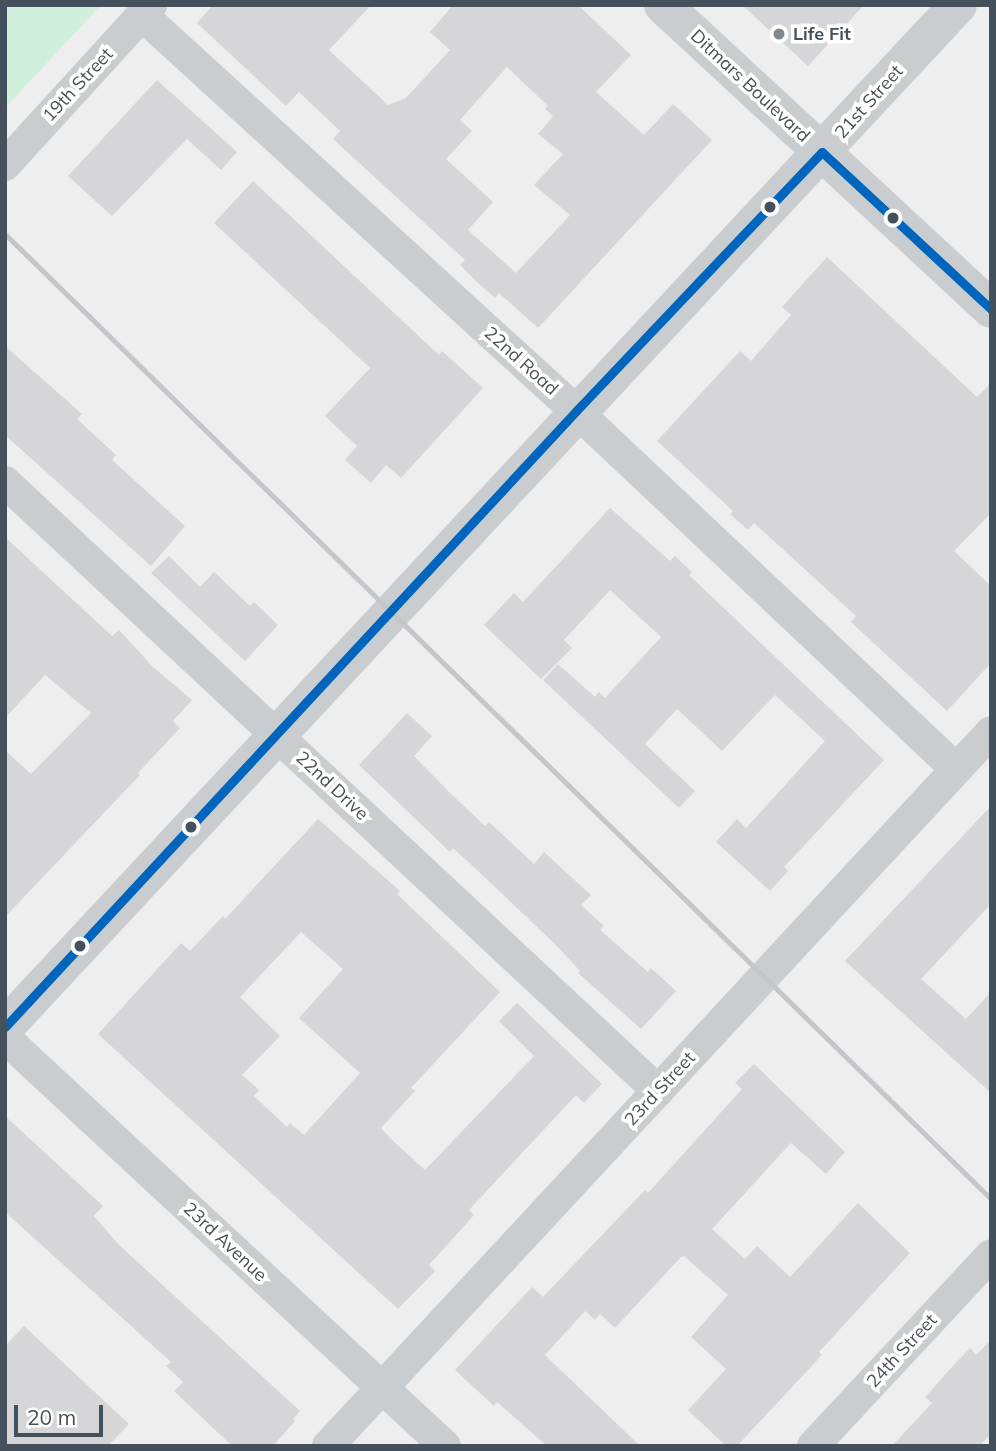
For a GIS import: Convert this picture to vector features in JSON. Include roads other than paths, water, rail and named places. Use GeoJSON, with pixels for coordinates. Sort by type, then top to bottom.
{"type":"FeatureCollection","features":[{"type":"Feature","properties":{"kind":"street","name":"Ditmars Boulevard"},"geometry":{"type":"LineString","coordinates":[[663,5],[991,309]]}},
{"type":"Feature","properties":{"kind":"street","name":"21st Street"},"geometry":{"type":"LineString","coordinates":[[5,1027],[576,411],[958,5]]}},
{"type":"Feature","properties":{"kind":"street","name":"19th Street"},"geometry":{"type":"LineString","coordinates":[[5,164],[147,10]]}},
{"type":"Feature","properties":{"kind":"street","name":"22nd Road"},"geometry":{"type":"LineString","coordinates":[[147,10],[956,769]]}},
{"type":"Feature","properties":{"kind":"street","name":"22nd Drive"},"geometry":{"type":"LineString","coordinates":[[5,482],[658,1091]]}},
{"type":"Feature","properties":{"kind":"street","name":"23rd Street"},"geometry":{"type":"LineString","coordinates":[[328,1446],[991,732]]}},
{"type":"Feature","properties":{"kind":"street","name":"23rd Avenue"},"geometry":{"type":"LineString","coordinates":[[5,1038],[444,1446]]}},
{"type":"Feature","properties":{"kind":"street","name":"24th Street"},"geometry":{"type":"LineString","coordinates":[[813,1446],[991,1255]]}},
{"type":"Feature","properties":{"kind":"railway"},"geometry":{"type":"LineString","coordinates":[[5,234],[991,1199]]}},
{"type":"Feature","properties":{"kind":"place","name":"Life Fit"},"geometry":{"type":"Point","coordinates":[779,34]}}]}
